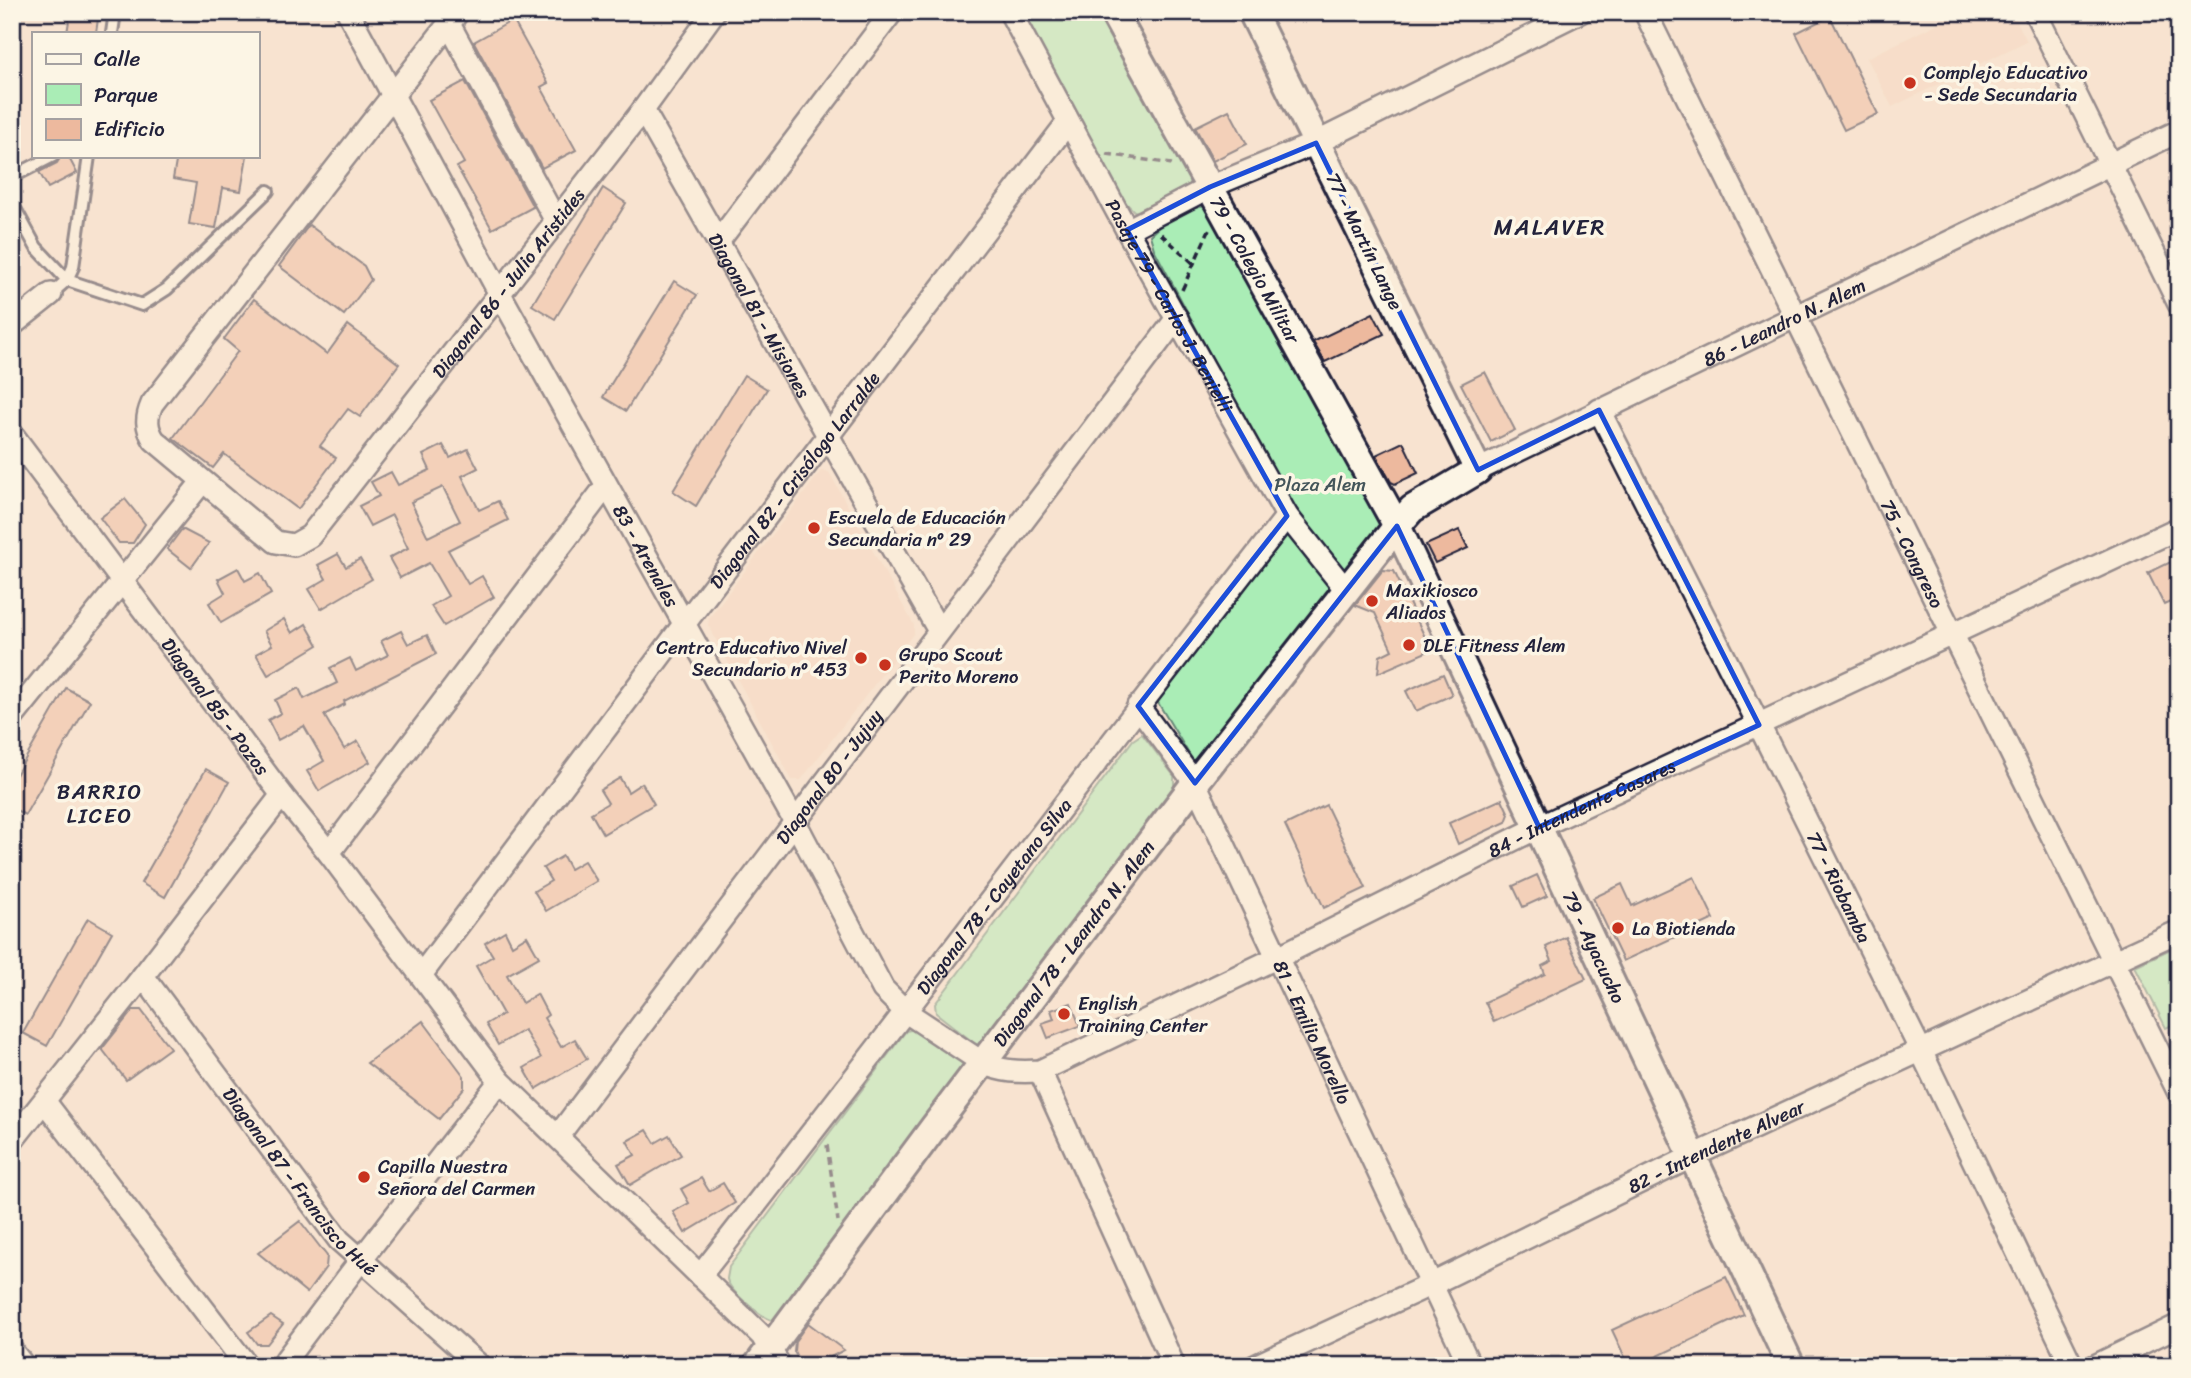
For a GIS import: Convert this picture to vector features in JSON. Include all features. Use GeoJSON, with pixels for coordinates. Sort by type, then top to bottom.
{"type":"FeatureCollection","features":[{"type":"Feature","properties":{"kind":"street","name":"83 - Arenales"},"geometry":{"type":"LineString","coordinates":[[348,12],[500,295],[795,822],[883,989],[906,1012],[983,1063]]}},
{"type":"Feature","properties":{"kind":"street","name":"Diagonal 86 - Julio Aristides"},"geometry":{"type":"LineString","coordinates":[[202,482],[276,542],[295,545],[310,536],[643,110],[715,12]]}},
{"type":"Feature","properties":{"kind":"street"},"geometry":{"type":"LineString","coordinates":[[718,242],[892,12]]}},
{"type":"Feature","properties":{"kind":"street","name":"Pasaje 79 - Carlos J. Benielli"},"geometry":{"type":"LineString","coordinates":[[1010,12],[1069,122],[1136,225],[1173,310],[1287,516],[1346,590]]}},
{"type":"Feature","properties":{"kind":"street","name":"79 - Colegio Militar"},"geometry":{"type":"LineString","coordinates":[[1113,12],[1397,526]]}},
{"type":"Feature","properties":{"kind":"street","name":"77 - Martín Lange"},"geometry":{"type":"LineString","coordinates":[[1252,12],[1478,470]]}},
{"type":"Feature","properties":{"kind":"street"},"geometry":{"type":"LineString","coordinates":[[1136,225],[1210,187],[1316,143],[1580,12]]}},
{"type":"Feature","properties":{"kind":"street","name":"75 - Congreso"},"geometry":{"type":"LineString","coordinates":[[1645,12],[2179,1093]]}},
{"type":"Feature","properties":{"kind":"street"},"geometry":{"type":"LineString","coordinates":[[2035,12],[2179,304]]}},
{"type":"Feature","properties":{"kind":"street"},"geometry":{"type":"LineString","coordinates":[[12,718],[202,482],[154,440],[146,422],[152,404],[453,18],[556,221]]}},
{"type":"Feature","properties":{"kind":"street","name":"Diagonal 81 - Misiones"},"geometry":{"type":"LineString","coordinates":[[643,110],[938,629]]}},
{"type":"Feature","properties":{"kind":"street","name":"Diagonal 82 - Crisólogo Larralde"},"geometry":{"type":"LineString","coordinates":[[421,975],[827,437],[1069,122]]}},
{"type":"Feature","properties":{"kind":"street","name":"86 - Leandro N. Alem"},"geometry":{"type":"LineString","coordinates":[[1397,526],[1412,509],[1478,470],[2179,131]]}},
{"type":"Feature","properties":{"kind":"street"},"geometry":{"type":"LineString","coordinates":[[12,325],[51,294]]}},
{"type":"Feature","properties":{"kind":"street","name":"Diagonal 80 - Jujuy"},"geometry":{"type":"LineString","coordinates":[[558,1136],[795,822],[1173,310]]}},
{"type":"Feature","properties":{"kind":"street","name":"77 - Riobamba"},"geometry":{"type":"LineString","coordinates":[[1599,410],[1920,1049],[2072,1366]]}},
{"type":"Feature","properties":{"kind":"street","name":"Diagonal 85 - Pozos"},"geometry":{"type":"LineString","coordinates":[[12,434],[500,1081],[762,1336],[769,1360]]}},
{"type":"Feature","properties":{"kind":"street"},"geometry":{"type":"LineString","coordinates":[[329,853],[606,486]]}},
{"type":"Feature","properties":{"kind":"street","name":"Diagonal 78 - Cayetano Silva"},"geometry":{"type":"LineString","coordinates":[[700,1276],[1287,516]]}},
{"type":"Feature","properties":{"kind":"street","name":"Diagonal 78 - Leandro N. Alem"},"geometry":{"type":"LineString","coordinates":[[769,1360],[842,1249],[1195,783],[1397,526]]}},
{"type":"Feature","properties":{"kind":"street","name":"79 - Ayacucho"},"geometry":{"type":"LineString","coordinates":[[1397,526],[1791,1366]]}},
{"type":"Feature","properties":{"kind":"street","name":"84 - Intendente Casares"},"geometry":{"type":"LineString","coordinates":[[983,1063],[1013,1072],[1040,1071],[1278,957],[1539,827],[2179,528]]}},
{"type":"Feature","properties":{"kind":"street","name":"81 - Emilio Morello"},"geometry":{"type":"LineString","coordinates":[[1139,706],[1195,783],[1469,1366]]}},
{"type":"Feature","properties":{"kind":"street"},"geometry":{"type":"LineString","coordinates":[[12,1141],[144,976],[282,795]]}},
{"type":"Feature","properties":{"kind":"street","name":"82 - Intendente Alvear"},"geometry":{"type":"LineString","coordinates":[[1255,1366],[1432,1284],[1920,1049],[2179,931]]}},
{"type":"Feature","properties":{"kind":"street","name":"Diagonal 87 - Francisco Hué"},"geometry":{"type":"LineString","coordinates":[[144,976],[339,1240],[480,1366]]}},
{"type":"Feature","properties":{"kind":"street"},"geometry":{"type":"LineString","coordinates":[[1040,1071],[1174,1366]]}},
{"type":"Feature","properties":{"kind":"street"},"geometry":{"type":"LineString","coordinates":[[282,1366],[500,1081]]}},
{"type":"Feature","properties":{"kind":"street"},"geometry":{"type":"LineString","coordinates":[[45,1102],[247,1366]]}},
{"type":"Feature","properties":{"kind":"street"},"geometry":{"type":"LineString","coordinates":[[2095,1366],[2179,1325]]}},
{"type":"Feature","properties":{"kind":"street"},"geometry":{"type":"LineString","coordinates":[[12,1351],[24,1366]]}},
{"type":"Feature","properties":{"kind":"lane"},"geometry":{"type":"LineString","coordinates":[[112,32],[115,12]]}},
{"type":"Feature","properties":{"kind":"lane"},"geometry":{"type":"LineString","coordinates":[[12,177],[49,158]]}},
{"type":"Feature","properties":{"kind":"lane"},"geometry":{"type":"LineString","coordinates":[[51,294],[67,280],[73,267],[89,158]]}},
{"type":"Feature","properties":{"kind":"lane"},"geometry":{"type":"LineString","coordinates":[[12,203],[36,247],[67,280],[142,305],[167,289],[268,191]]}},
{"type":"Feature","properties":{"kind":"path"},"geometry":{"type":"LineString","coordinates":[[1103,153],[1210,187],[1193,264],[1173,310]]}},
{"type":"Feature","properties":{"kind":"path"},"geometry":{"type":"LineString","coordinates":[[1136,225],[1193,264]]}},
{"type":"Feature","properties":{"kind":"path"},"geometry":{"type":"LineString","coordinates":[[823,1119],[842,1249]]}},
{"type":"Feature","properties":{"kind":"highlighted area"},"geometry":{"type":"Polygon","coordinates":[[[1316,143],[1478,470],[1599,410],[1759,725],[1539,827],[1397,526],[1195,783],[1138,706],[1287,516],[1127,230],[1210,187],[1316,143]]]}},
{"type":"Feature","properties":{"kind":"shaded area","name":"Complejo Educativo - Sede Secundaria"},"geometry":{"type":"Polygon","coordinates":[[[1961,12],[2012,12],[2027,41],[1892,107],[1867,58],[1961,12]]]}},
{"type":"Feature","properties":{"kind":"shaded area"},"geometry":{"type":"Polygon","coordinates":[[[821,471],[829,472],[914,625],[914,633],[801,780],[792,780],[708,625],[709,618],[821,471]]]}},
{"type":"Feature","properties":{"kind":"green space"},"geometry":{"type":"Polygon","coordinates":[[[1022,12],[1105,12],[1192,171],[1187,187],[1181,193],[1143,213],[1134,211],[1124,201],[1022,12]]]}},
{"type":"Feature","properties":{"kind":"green space","name":"Plaza Alem"},"geometry":{"type":"Polygon","coordinates":[[[1208,206],[1382,518],[1381,530],[1349,572],[1341,570],[1289,503],[1154,249],[1150,235],[1162,224],[1184,212],[1208,206]]]}},
{"type":"Feature","properties":{"kind":"green space","name":"Plaza Alem"},"geometry":{"type":"Polygon","coordinates":[[[1288,534],[1334,586],[1195,764],[1157,701],[1288,534]]]}},
{"type":"Feature","properties":{"kind":"green space"},"geometry":{"type":"Polygon","coordinates":[[[1142,734],[1174,776],[1174,793],[986,1041],[978,1046],[936,1013],[935,1004],[1133,740],[1142,734]]]}},
{"type":"Feature","properties":{"kind":"green space"},"geometry":{"type":"Polygon","coordinates":[[[2179,945],[2179,1022],[2166,1028],[2135,966],[2179,945]]]}},
{"type":"Feature","properties":{"kind":"green space"},"geometry":{"type":"Polygon","coordinates":[[[920,1028],[963,1058],[964,1071],[774,1321],[769,1319],[747,1303],[729,1284],[729,1267],[906,1031],[920,1028]]]}},
{"type":"Feature","properties":{"kind":"building"},"geometry":{"type":"Polygon","coordinates":[[[70,15],[98,19],[96,32],[67,32],[70,15]]]}},
{"type":"Feature","properties":{"kind":"building"},"geometry":{"type":"Polygon","coordinates":[[[1830,16],[1878,114],[1844,130],[1796,33],[1830,16]]]}},
{"type":"Feature","properties":{"kind":"building"},"geometry":{"type":"Polygon","coordinates":[[[513,20],[548,83],[541,87],[576,150],[542,168],[474,42],[513,20]]]}},
{"type":"Feature","properties":{"kind":"building"},"geometry":{"type":"Polygon","coordinates":[[[465,81],[533,207],[492,229],[457,167],[464,163],[429,100],[465,81]]]}},
{"type":"Feature","properties":{"kind":"building"},"geometry":{"type":"Polygon","coordinates":[[[1229,110],[1247,144],[1213,161],[1195,127],[1229,110]]]}},
{"type":"Feature","properties":{"kind":"building"},"geometry":{"type":"Polygon","coordinates":[[[60,158],[69,158],[77,173],[48,188],[39,172],[57,163],[60,158]]]}},
{"type":"Feature","properties":{"kind":"building"},"geometry":{"type":"Polygon","coordinates":[[[177,158],[247,158],[241,191],[223,188],[216,228],[189,224],[196,183],[173,179],[177,158]]]}},
{"type":"Feature","properties":{"kind":"building"},"geometry":{"type":"Polygon","coordinates":[[[603,188],[626,203],[555,319],[532,305],[603,188]]]}},
{"type":"Feature","properties":{"kind":"building"},"geometry":{"type":"Polygon","coordinates":[[[309,225],[364,266],[371,280],[344,315],[279,266],[309,225]]]}},
{"type":"Feature","properties":{"kind":"building"},"geometry":{"type":"Polygon","coordinates":[[[674,281],[697,295],[626,411],[603,397],[674,281]]]}},
{"type":"Feature","properties":{"kind":"building"},"geometry":{"type":"Polygon","coordinates":[[[254,299],[327,354],[348,325],[399,364],[360,417],[348,409],[320,446],[336,458],[298,509],[224,454],[213,468],[173,438],[238,351],[224,339],[254,299]]]}},
{"type":"Feature","properties":{"kind":"building"},"geometry":{"type":"Polygon","coordinates":[[[1373,313],[1384,334],[1325,362],[1313,342],[1373,313]]]}},
{"type":"Feature","properties":{"kind":"building"},"geometry":{"type":"Polygon","coordinates":[[[1485,372],[1515,430],[1491,442],[1461,384],[1485,372]]]}},
{"type":"Feature","properties":{"kind":"building"},"geometry":{"type":"Polygon","coordinates":[[[744,375],[767,389],[696,506],[673,491],[744,375]]]}},
{"type":"Feature","properties":{"kind":"building"},"geometry":{"type":"Polygon","coordinates":[[[1403,442],[1418,473],[1395,484],[1391,482],[1376,455],[1403,442]]]}},
{"type":"Feature","properties":{"kind":"building"},"geometry":{"type":"Polygon","coordinates":[[[443,445],[450,458],[468,449],[478,468],[462,476],[479,510],[498,501],[508,520],[448,550],[468,584],[482,576],[494,597],[444,626],[431,606],[448,596],[429,563],[400,578],[389,558],[408,548],[392,515],[370,526],[359,506],[379,496],[371,482],[391,472],[398,485],[430,470],[423,455],[443,445]],[[443,487],[411,502],[428,537],[460,521],[443,487]]]}},
{"type":"Feature","properties":{"kind":"building"},"geometry":{"type":"Polygon","coordinates":[[[125,499],[145,524],[133,543],[119,543],[100,518],[125,499]]]}},
{"type":"Feature","properties":{"kind":"building"},"geometry":{"type":"Polygon","coordinates":[[[182,529],[209,543],[191,568],[167,549],[182,529]]]}},
{"type":"Feature","properties":{"kind":"building"},"geometry":{"type":"Polygon","coordinates":[[[1459,530],[1468,548],[1435,563],[1426,545],[1459,530]]]}},
{"type":"Feature","properties":{"kind":"building"},"geometry":{"type":"Polygon","coordinates":[[[338,554],[346,567],[360,559],[372,579],[321,609],[309,589],[326,579],[318,565],[338,554]]]}},
{"type":"Feature","properties":{"kind":"building"},"geometry":{"type":"Polygon","coordinates":[[[2179,558],[2179,598],[2164,605],[2148,573],[2179,558]]]}},
{"type":"Feature","properties":{"kind":"building"},"geometry":{"type":"Polygon","coordinates":[[[238,568],[245,581],[260,573],[271,594],[221,623],[209,603],[225,593],[218,579],[238,568]]]}},
{"type":"Feature","properties":{"kind":"building"},"geometry":{"type":"Polygon","coordinates":[[[1383,570],[1394,571],[1431,650],[1378,673],[1380,656],[1392,650],[1375,613],[1355,605],[1383,570]]]}},
{"type":"Feature","properties":{"kind":"building"},"geometry":{"type":"Polygon","coordinates":[[[284,619],[292,633],[306,624],[318,645],[268,675],[256,654],[272,645],[264,631],[284,619]]]}},
{"type":"Feature","properties":{"kind":"building"},"geometry":{"type":"Polygon","coordinates":[[[401,631],[408,644],[427,635],[436,654],[344,701],[345,704],[324,715],[344,749],[358,741],[370,762],[319,791],[307,771],[324,761],[304,726],[278,740],[268,720],[281,713],[275,700],[299,688],[304,699],[337,683],[330,668],[350,658],[356,671],[388,655],[381,641],[401,631]]]}},
{"type":"Feature","properties":{"kind":"building"},"geometry":{"type":"Polygon","coordinates":[[[1443,674],[1452,695],[1416,711],[1406,691],[1443,674]]]}},
{"type":"Feature","properties":{"kind":"building"},"geometry":{"type":"Polygon","coordinates":[[[66,688],[90,701],[25,815],[12,808],[12,782],[66,688]]]}},
{"type":"Feature","properties":{"kind":"building"},"geometry":{"type":"Polygon","coordinates":[[[206,769],[229,782],[165,897],[141,883],[206,769]]]}},
{"type":"Feature","properties":{"kind":"building"},"geometry":{"type":"Polygon","coordinates":[[[620,778],[628,792],[642,783],[654,804],[603,834],[591,813],[608,803],[600,790],[620,778]]]}},
{"type":"Feature","properties":{"kind":"building"},"geometry":{"type":"Polygon","coordinates":[[[1502,799],[1509,814],[1506,822],[1458,844],[1449,823],[1502,799]]]}},
{"type":"Feature","properties":{"kind":"building"},"geometry":{"type":"Polygon","coordinates":[[[1326,805],[1366,888],[1324,908],[1285,825],[1326,805]]]}},
{"type":"Feature","properties":{"kind":"building"},"geometry":{"type":"Polygon","coordinates":[[[563,856],[570,869],[584,861],[597,881],[546,911],[534,891],[551,881],[543,868],[563,856]]]}},
{"type":"Feature","properties":{"kind":"building"},"geometry":{"type":"Polygon","coordinates":[[[1537,875],[1547,896],[1523,907],[1513,886],[1537,875]]]}},
{"type":"Feature","properties":{"kind":"building"},"geometry":{"type":"Polygon","coordinates":[[[1694,877],[1714,919],[1623,961],[1593,898],[1622,884],[1632,906],[1694,877]]]}},
{"type":"Feature","properties":{"kind":"building"},"geometry":{"type":"Polygon","coordinates":[[[88,918],[112,932],[47,1046],[23,1033],[88,918]]]}},
{"type":"Feature","properties":{"kind":"building"},"geometry":{"type":"Polygon","coordinates":[[[505,931],[512,945],[527,936],[539,957],[507,975],[522,1003],[537,994],[548,1015],[544,1018],[561,1047],[575,1039],[587,1059],[536,1089],[524,1068],[541,1058],[524,1030],[498,1045],[486,1024],[503,1014],[476,966],[493,956],[485,943],[505,931]]]}},
{"type":"Feature","properties":{"kind":"building"},"geometry":{"type":"Polygon","coordinates":[[[1566,937],[1586,979],[1494,1022],[1485,1002],[1545,974],[1542,966],[1552,961],[1546,947],[1566,937]]]}},
{"type":"Feature","properties":{"kind":"building","name":"English Training Center"},"geometry":{"type":"Polygon","coordinates":[[[1071,1003],[1080,1026],[1048,1038],[1042,1023],[1054,1019],[1051,1010],[1071,1003]]]}},
{"type":"Feature","properties":{"kind":"building"},"geometry":{"type":"Polygon","coordinates":[[[133,1010],[141,1010],[170,1048],[126,1080],[102,1049],[133,1010]]]}},
{"type":"Feature","properties":{"kind":"building"},"geometry":{"type":"Polygon","coordinates":[[[423,1021],[464,1076],[464,1088],[439,1119],[367,1063],[423,1021]]]}},
{"type":"Feature","properties":{"kind":"building"},"geometry":{"type":"Polygon","coordinates":[[[647,1130],[655,1143],[669,1135],[681,1155],[630,1185],[618,1164],[635,1155],[627,1141],[647,1130]]]}},
{"type":"Feature","properties":{"kind":"building"},"geometry":{"type":"Polygon","coordinates":[[[701,1178],[709,1191],[723,1183],[735,1203],[685,1233],[673,1212],[689,1203],[681,1189],[701,1178]]]}},
{"type":"Feature","properties":{"kind":"building"},"geometry":{"type":"Polygon","coordinates":[[[300,1221],[327,1256],[326,1267],[307,1293],[258,1253],[300,1221]]]}},
{"type":"Feature","properties":{"kind":"building"},"geometry":{"type":"Polygon","coordinates":[[[1726,1277],[1744,1315],[1637,1366],[1629,1366],[1612,1330],[1726,1277]]]}},
{"type":"Feature","properties":{"kind":"building"},"geometry":{"type":"Polygon","coordinates":[[[271,1316],[283,1324],[267,1344],[257,1344],[248,1332],[271,1316]]]}},
{"type":"Feature","properties":{"kind":"building"},"geometry":{"type":"Polygon","coordinates":[[[808,1323],[844,1350],[814,1366],[801,1366],[794,1351],[795,1341],[808,1323]]]}},
{"type":"Feature","properties":{"kind":"place","name":"Complejo Educativo - Sede Secundaria"},"geometry":{"type":"Point","coordinates":[1910,83]}},
{"type":"Feature","properties":{"kind":"place","name":"Escuela de Educación Secundaria nº 29"},"geometry":{"type":"Point","coordinates":[814,528]}},
{"type":"Feature","properties":{"kind":"place","name":"Maxikiosco Aliados"},"geometry":{"type":"Point","coordinates":[1372,601]}},
{"type":"Feature","properties":{"kind":"place","name":"DLE Fitness Alem"},"geometry":{"type":"Point","coordinates":[1409,645]}},
{"type":"Feature","properties":{"kind":"place","name":"Centro Educativo Nivel Secundario nº 453"},"geometry":{"type":"Point","coordinates":[861,658]}},
{"type":"Feature","properties":{"kind":"place","name":"Grupo Scout Perito Moreno"},"geometry":{"type":"Point","coordinates":[885,665]}},
{"type":"Feature","properties":{"kind":"place","name":"La Biotienda"},"geometry":{"type":"Point","coordinates":[1618,928]}},
{"type":"Feature","properties":{"kind":"place","name":"English Training Center"},"geometry":{"type":"Point","coordinates":[1064,1014]}},
{"type":"Feature","properties":{"kind":"place","name":"Capilla Nuestra Señora del Carmen"},"geometry":{"type":"Point","coordinates":[364,1177]}},
{"type":"Feature","properties":{"kind":"district","name":"MALAVER"},"geometry":{"type":"Point","coordinates":[1550,227]}},
{"type":"Feature","properties":{"kind":"district","name":"BARRIO LICEO"},"geometry":{"type":"Point","coordinates":[100,804]}}]}
